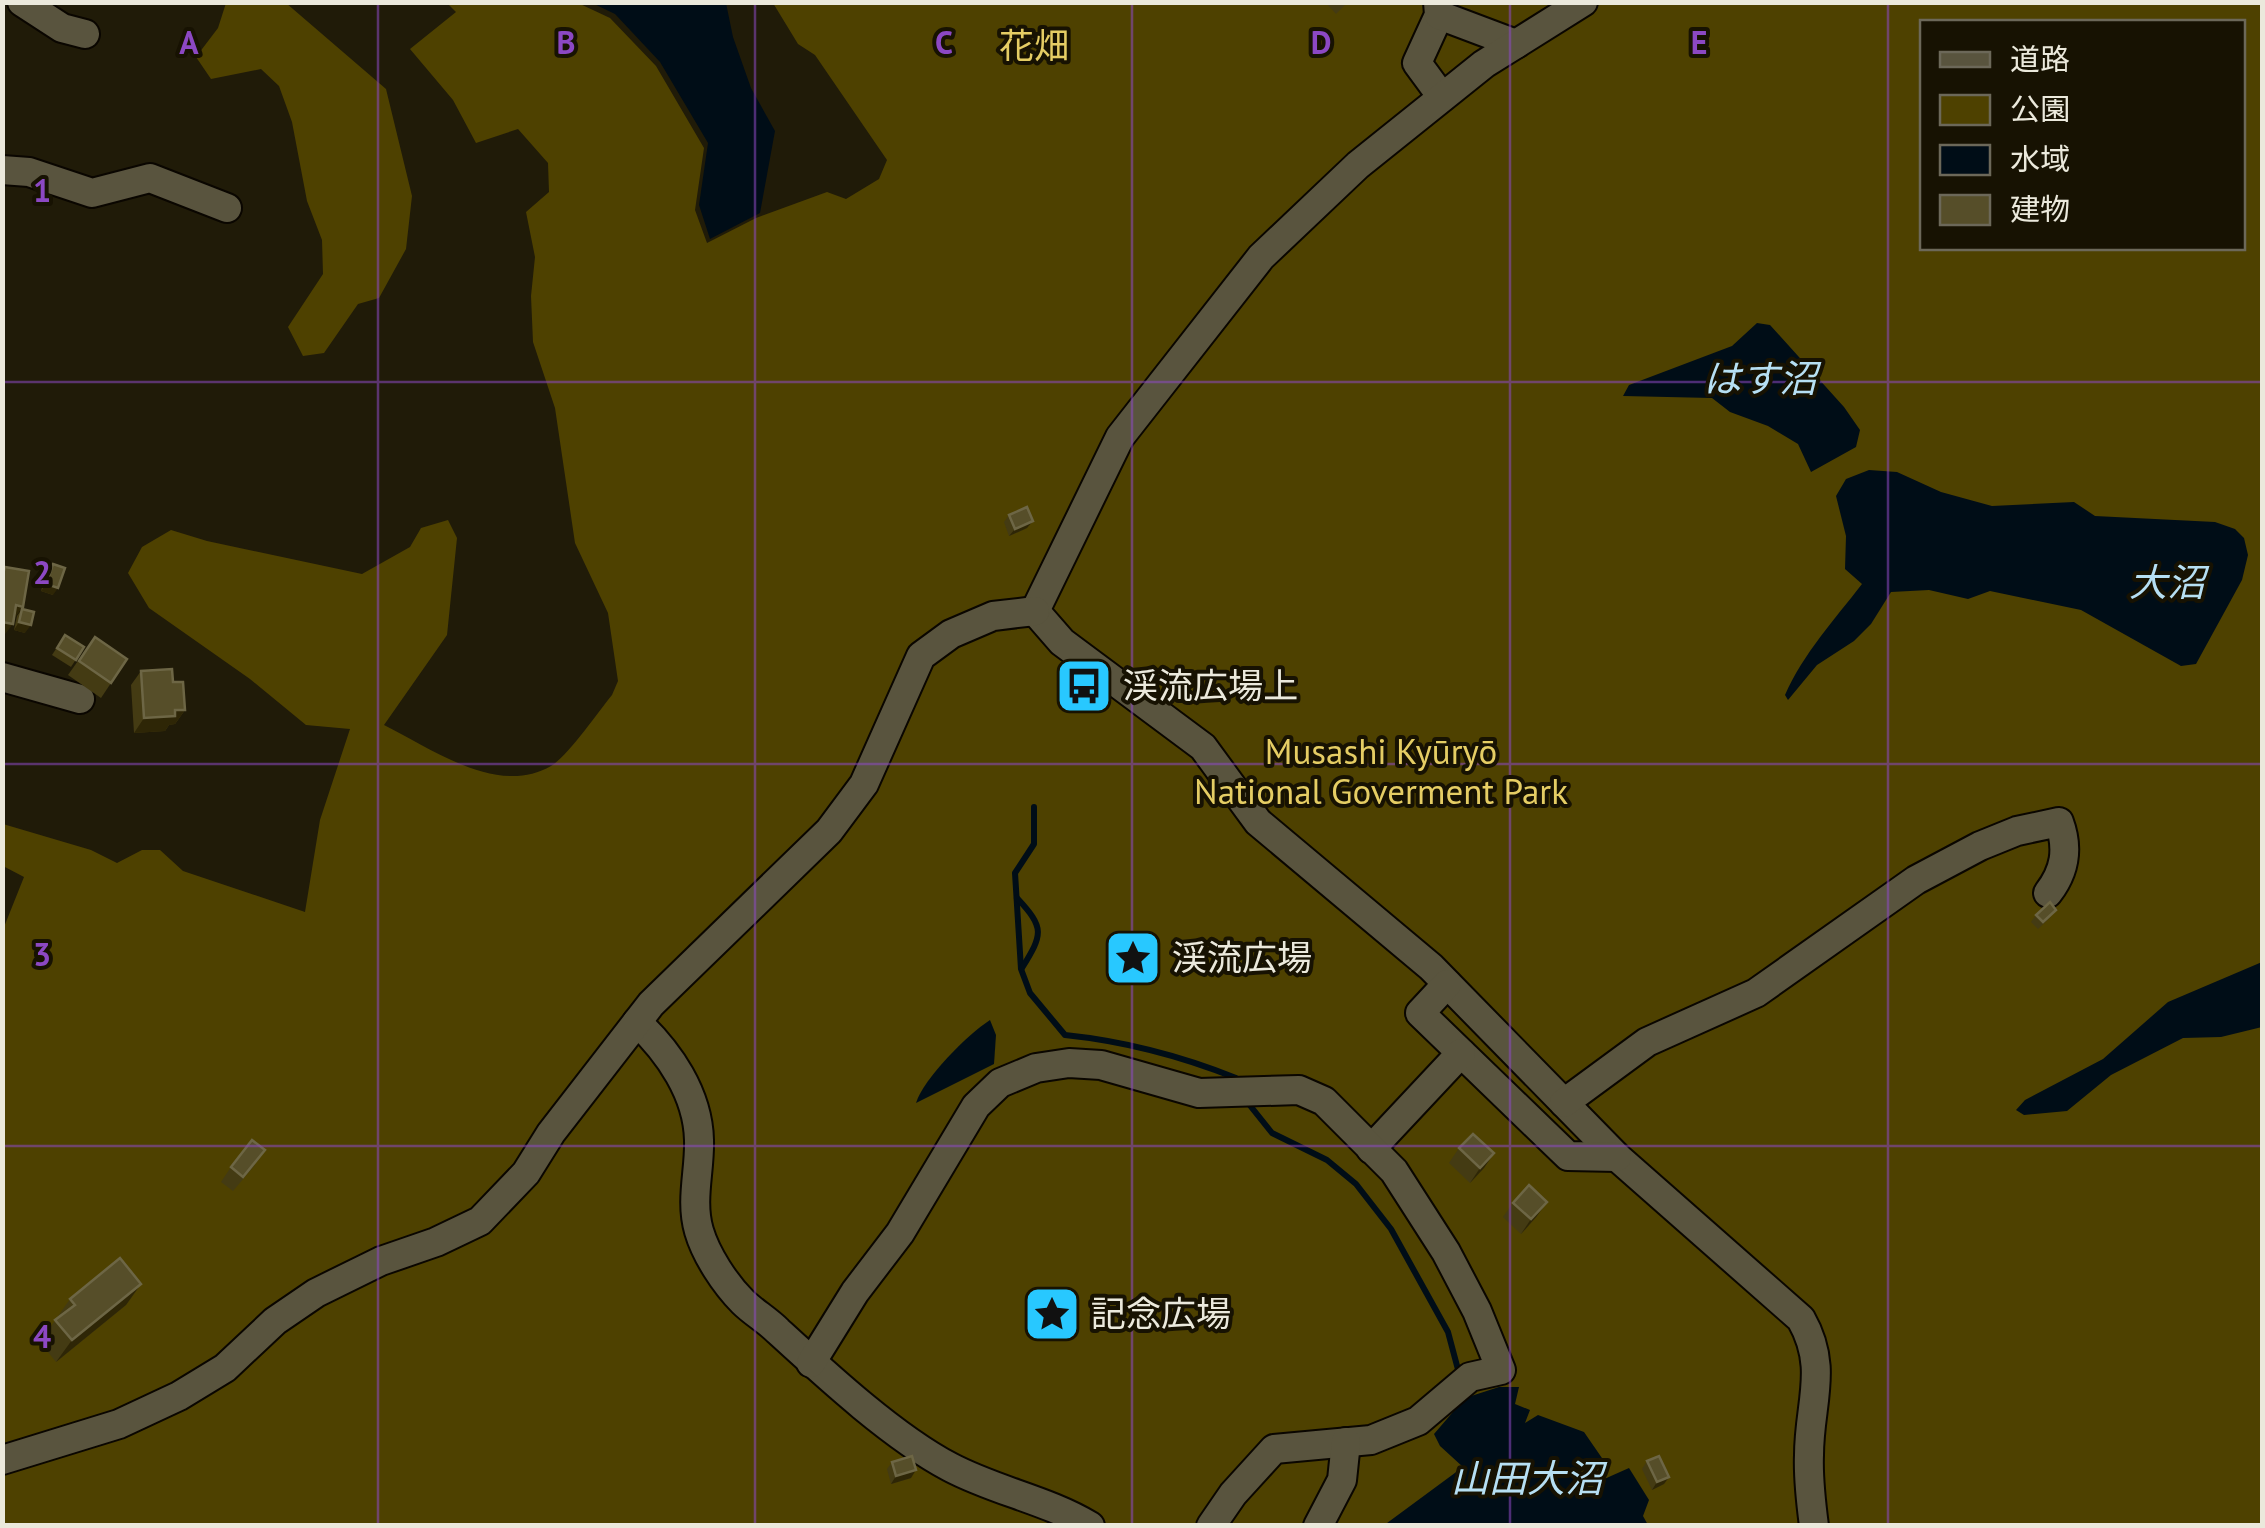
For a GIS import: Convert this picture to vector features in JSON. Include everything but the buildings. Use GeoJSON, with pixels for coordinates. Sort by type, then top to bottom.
{"type":"FeatureCollection","features":[{"type":"Feature","properties":{"kind":"street"},"geometry":{"type":"LineString","coordinates":[[22,2],[62,28],[84,34]]}},
{"type":"Feature","properties":{"kind":"street"},"geometry":{"type":"LineString","coordinates":[[1035,611],[1120,437],[1262,258],[1358,165],[1484,64],[1583,2]]}},
{"type":"Feature","properties":{"kind":"street"},"geometry":{"type":"LineString","coordinates":[[1442,98],[1417,64],[1438,9],[1516,44]]}},
{"type":"Feature","properties":{"kind":"street"},"geometry":{"type":"LineString","coordinates":[[2,170],[29,172],[92,193],[150,178],[227,208]]}},
{"type":"Feature","properties":{"kind":"street"},"geometry":{"type":"LineString","coordinates":[[2,1460],[119,1424],[179,1396],[225,1368],[275,1321],[316,1293],[381,1261],[480,1221],[526,1173],[551,1133],[644,1013],[830,831],[864,784],[921,656],[951,634],[993,616],[1035,611]]}},
{"type":"Feature","properties":{"kind":"street"},"geometry":{"type":"LineString","coordinates":[[1035,611],[1062,642],[1203,747],[1258,822],[1447,984],[1617,1156],[1800,1319],[1813,1341],[1818,1380],[1808,1454],[1814,1526]]}},
{"type":"Feature","properties":{"kind":"street"},"geometry":{"type":"LineString","coordinates":[[2,677],[80,699]]}},
{"type":"Feature","properties":{"kind":"street"},"geometry":{"type":"LineString","coordinates":[[1564,1103],[1647,1042],[1756,993],[1916,880],[1980,846],[2018,831],[2059,822],[2066,840],[2062,876],[2048,894]]}},
{"type":"Feature","properties":{"kind":"street"},"geometry":{"type":"LineString","coordinates":[[1447,984],[1420,1013],[1568,1156],[1617,1156]]}},
{"type":"Feature","properties":{"kind":"street"},"geometry":{"type":"LineString","coordinates":[[644,1013],[656,1040],[678,1070],[690,1102],[699,1140],[694,1172],[699,1232],[712,1260],[742,1301],[879,1418],[946,1466],[992,1487],[1072,1514],[1090,1526]]}},
{"type":"Feature","properties":{"kind":"street"},"geometry":{"type":"LineString","coordinates":[[1372,1149],[1461,1053]]}},
{"type":"Feature","properties":{"kind":"street"},"geometry":{"type":"LineString","coordinates":[[811,1362],[855,1292],[900,1233],[976,1106],[1000,1083],[1036,1068],[1069,1063],[1101,1065],[1199,1093],[1299,1090],[1324,1101],[1402,1183],[1478,1312],[1501,1370],[1463,1383],[1418,1421],[1371,1440],[1274,1450],[1233,1494],[1211,1526]]}},
{"type":"Feature","properties":{"kind":"street"},"geometry":{"type":"LineString","coordinates":[[1318,1526],[1342,1480],[1346,1442]]}},
{"type":"Feature","properties":{"kind":"green space"},"geometry":{"type":"Polygon","coordinates":[[[226,3],[286,3],[386,89],[412,196],[406,249],[379,298],[358,304],[324,353],[303,356],[288,327],[323,274],[322,240],[307,201],[292,122],[279,86],[261,69],[211,79],[196,57],[218,28],[226,3]]]}},
{"type":"Feature","properties":{"kind":"green space","name":"Musashi Kyūryō National Goverment Park"},"geometry":{"type":"Polygon","coordinates":[[[447,3],[578,3],[610,18],[656,66],[704,148],[695,210],[707,243],[756,218],[827,192],[846,199],[879,179],[887,160],[815,55],[798,44],[773,3],[2262,3],[2262,1525],[3,1525],[2,932],[24,877],[3,866],[3,824],[91,850],[117,863],[142,850],[160,850],[183,871],[305,912],[320,820],[350,729],[306,725],[250,679],[149,608],[128,573],[142,547],[171,530],[362,574],[410,547],[421,528],[448,520],[457,538],[447,635],[384,725],[444,757],[488,773],[531,774],[551,766],[583,733],[618,681],[608,613],[575,543],[555,408],[533,342],[531,296],[535,257],[526,212],[549,192],[548,163],[518,129],[476,143],[453,100],[410,49],[456,12],[447,3]]]}},
{"type":"Feature","properties":{"kind":"water"},"geometry":{"type":"Polygon","coordinates":[[[592,3],[726,3],[751,88],[775,131],[760,213],[710,239],[699,205],[708,143],[660,62],[615,14],[592,3]]]}},
{"type":"Feature","properties":{"kind":"water","name":"はす沼"},"geometry":{"type":"Polygon","coordinates":[[[1757,323],[1770,325],[1844,407],[1860,430],[1856,447],[1811,472],[1798,444],[1768,426],[1730,412],[1712,398],[1623,396],[1629,385],[1732,346],[1757,323]]]}},
{"type":"Feature","properties":{"kind":"water","name":"大沼"},"geometry":{"type":"Polygon","coordinates":[[[1869,470],[1897,472],[1941,492],[1992,506],[2074,502],[2095,516],[2215,522],[2235,529],[2244,538],[2248,555],[2242,580],[2196,664],[2181,666],[2081,610],[1990,591],[1968,599],[1929,590],[1891,592],[1871,624],[1854,641],[1817,665],[1788,700],[1785,695],[1801,665],[1862,584],[1845,569],[1846,536],[1836,496],[1846,479],[1869,470]]]}},
{"type":"Feature","properties":{"kind":"water"},"geometry":{"type":"Polygon","coordinates":[[[2262,962],[2262,1027],[2221,1037],[2183,1038],[2111,1075],[2067,1111],[2024,1115],[2016,1110],[2025,1100],[2103,1059],[2168,1002],[2262,962]]]}},
{"type":"Feature","properties":{"kind":"water"},"geometry":{"type":"Polygon","coordinates":[[[990,1020],[996,1035],[994,1064],[916,1103],[947,1058],[990,1020]]]}},
{"type":"Feature","properties":{"kind":"water","name":"山田大沼"},"geometry":{"type":"Polygon","coordinates":[[[1499,1387],[1519,1387],[1515,1404],[1530,1410],[1525,1423],[1538,1415],[1584,1432],[1604,1461],[1586,1473],[1584,1469],[1573,1475],[1584,1497],[1595,1490],[1593,1484],[1629,1468],[1649,1500],[1643,1516],[1648,1525],[1383,1526],[1463,1467],[1440,1446],[1434,1434],[1465,1398],[1499,1387]]]}},
{"type":"Feature","properties":{"kind":"waterway"},"geometry":{"type":"LineString","coordinates":[[1034,807],[1034,844],[1015,873],[1021,969],[1030,993],[1065,1035],[1173,1056],[1236,1078],[1239,1085]]}},
{"type":"Feature","properties":{"kind":"waterway"},"geometry":{"type":"LineString","coordinates":[[1017,898],[1033,917],[1038,932],[1022,968]]}},
{"type":"Feature","properties":{"kind":"waterway"},"geometry":{"type":"LineString","coordinates":[[1248,1103],[1272,1133],[1327,1160],[1356,1184],[1391,1229],[1448,1332],[1460,1377]]}},
{"type":"Feature","properties":{"kind":"place","name":"渓流広場上"},"geometry":{"type":"Point","coordinates":[1084,686]}},
{"type":"Feature","properties":{"kind":"place","name":"渓流広場"},"geometry":{"type":"Point","coordinates":[1133,958]}},
{"type":"Feature","properties":{"kind":"place","name":"記念広場"},"geometry":{"type":"Point","coordinates":[1052,1314]}},
{"type":"Feature","properties":{"kind":"park label","name":"花畑"},"geometry":{"type":"Point","coordinates":[1034,46]}}]}
